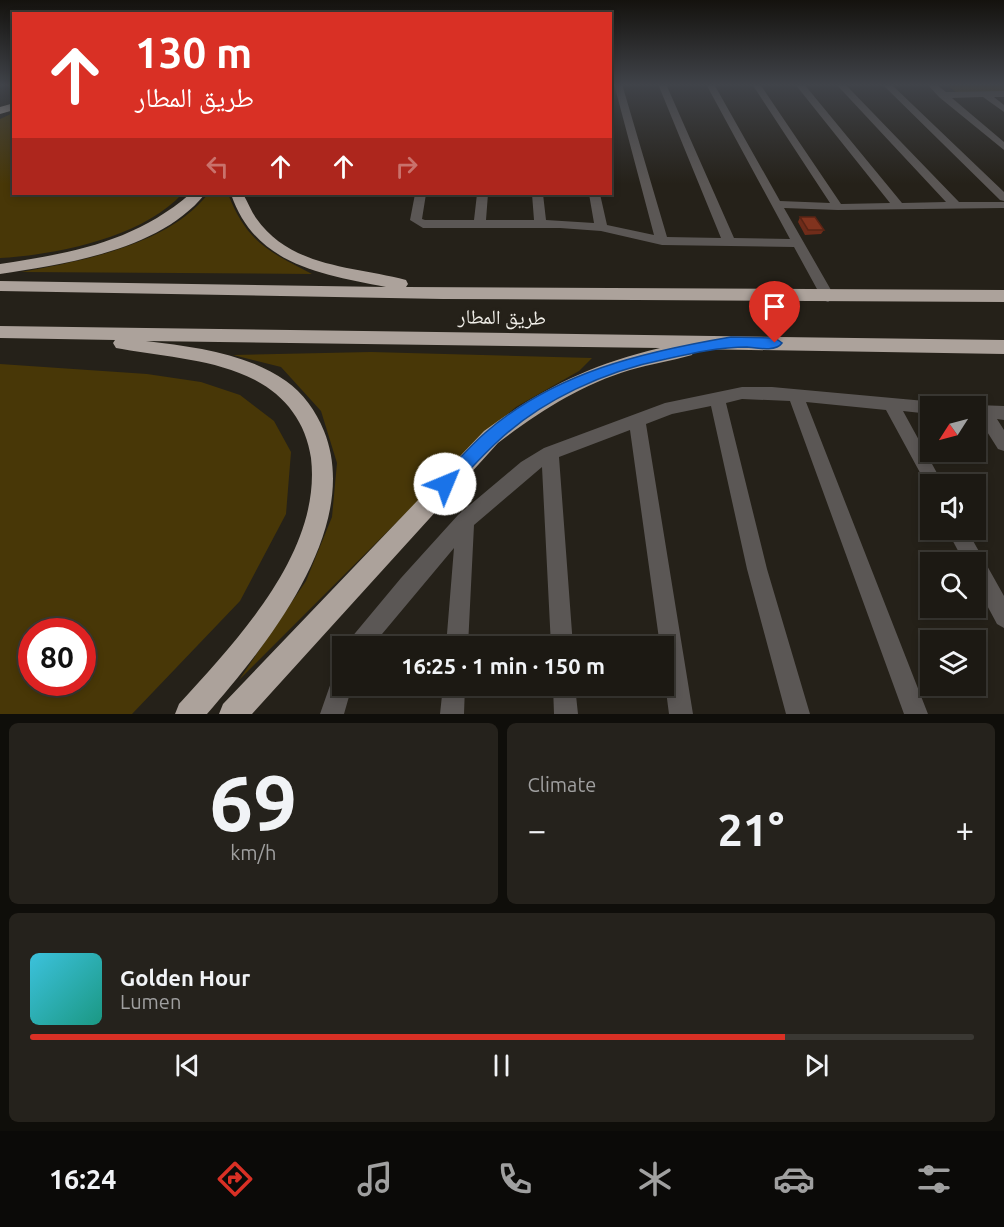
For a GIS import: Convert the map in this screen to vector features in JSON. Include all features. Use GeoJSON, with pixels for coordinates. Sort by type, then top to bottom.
{"type":"FeatureCollection","features":[{"type":"Feature","properties":{"kind":"highway"},"geometry":{"type":"LineString","coordinates":[[0,269],[75,257],[109,247],[163,223],[197,195]]}},
{"type":"Feature","properties":{"kind":"highway"},"geometry":{"type":"LineString","coordinates":[[237,195],[254,229],[275,247],[290,255],[328,270],[443,293]]}},
{"type":"Feature","properties":{"kind":"highway","name":"طريق المطار"},"geometry":{"type":"LineString","coordinates":[[0,286],[828,297],[1004,296]]}},
{"type":"Feature","properties":{"kind":"highway","name":"طريق المطار"},"geometry":{"type":"LineString","coordinates":[[0,332],[1004,346]]}},
{"type":"Feature","properties":{"kind":"highway"},"geometry":{"type":"LineString","coordinates":[[73,334],[204,357],[243,368],[278,386],[296,402],[315,431],[322,457],[321,502],[307,550],[280,600],[243,651],[189,714]]}},
{"type":"Feature","properties":{"kind":"highway"},"geometry":{"type":"LineString","coordinates":[[233,714],[491,437],[526,411],[582,380],[628,363],[731,342]]}},
{"type":"Feature","properties":{"kind":"street"},"geometry":{"type":"LineString","coordinates":[[627,117],[662,241]]}},
{"type":"Feature","properties":{"kind":"street"},"geometry":{"type":"LineString","coordinates":[[676,117],[729,242]]}},
{"type":"Feature","properties":{"kind":"street"},"geometry":{"type":"LineString","coordinates":[[728,117],[828,297]]}},
{"type":"Feature","properties":{"kind":"street"},"geometry":{"type":"LineString","coordinates":[[778,117],[838,207]]}},
{"type":"Feature","properties":{"kind":"street"},"geometry":{"type":"LineString","coordinates":[[826,117],[899,206]]}},
{"type":"Feature","properties":{"kind":"street"},"geometry":{"type":"LineString","coordinates":[[872,117],[955,205]]}},
{"type":"Feature","properties":{"kind":"street"},"geometry":{"type":"LineString","coordinates":[[920,117],[1004,198]]}},
{"type":"Feature","properties":{"kind":"street"},"geometry":{"type":"LineString","coordinates":[[969,117],[1004,147]]}},
{"type":"Feature","properties":{"kind":"street"},"geometry":{"type":"LineString","coordinates":[[420,195],[416,220],[419,223],[601,227],[662,241],[798,243]]}},
{"type":"Feature","properties":{"kind":"street"},"geometry":{"type":"LineString","coordinates":[[480,225],[482,195]]}},
{"type":"Feature","properties":{"kind":"street"},"geometry":{"type":"LineString","coordinates":[[538,195],[540,224]]}},
{"type":"Feature","properties":{"kind":"street"},"geometry":{"type":"LineString","coordinates":[[595,195],[601,227]]}},
{"type":"Feature","properties":{"kind":"street"},"geometry":{"type":"LineString","coordinates":[[776,204],[838,207],[1004,205]]}},
{"type":"Feature","properties":{"kind":"street"},"geometry":{"type":"LineString","coordinates":[[367,636],[408,585],[465,521],[526,467],[550,453],[593,435],[671,408],[717,397],[771,393],[920,406]]}},
{"type":"Feature","properties":{"kind":"street"},"geometry":{"type":"LineString","coordinates":[[796,396],[916,714]]}},
{"type":"Feature","properties":{"kind":"street"},"geometry":{"type":"LineString","coordinates":[[717,397],[757,569],[798,714]]}},
{"type":"Feature","properties":{"kind":"street"},"geometry":{"type":"LineString","coordinates":[[891,404],[929,474]]}},
{"type":"Feature","properties":{"kind":"street"},"geometry":{"type":"LineString","coordinates":[[986,412],[1004,413]]}},
{"type":"Feature","properties":{"kind":"street"},"geometry":{"type":"LineString","coordinates":[[637,421],[681,714]]}},
{"type":"Feature","properties":{"kind":"street"},"geometry":{"type":"LineString","coordinates":[[986,421],[1004,444]]}},
{"type":"Feature","properties":{"kind":"street"},"geometry":{"type":"LineString","coordinates":[[550,453],[561,636]]}},
{"type":"Feature","properties":{"kind":"street"},"geometry":{"type":"LineString","coordinates":[[458,636],[465,521]]}},
{"type":"Feature","properties":{"kind":"street"},"geometry":{"type":"LineString","coordinates":[[986,583],[1004,617]]}},
{"type":"Feature","properties":{"kind":"street"},"geometry":{"type":"LineString","coordinates":[[332,714],[338,696]]}},
{"type":"Feature","properties":{"kind":"street"},"geometry":{"type":"LineString","coordinates":[[452,714],[453,696]]}},
{"type":"Feature","properties":{"kind":"street"},"geometry":{"type":"LineString","coordinates":[[565,696],[566,714]]}},
{"type":"Feature","properties":{"kind":"shaded area"},"geometry":{"type":"Polygon","coordinates":[[[12,117],[12,195],[181,195],[145,222],[97,241],[47,253],[0,258],[0,119],[12,117]]]}},
{"type":"Feature","properties":{"kind":"shaded area"},"geometry":{"type":"Polygon","coordinates":[[[207,195],[228,195],[243,224],[251,234],[283,259],[312,274],[21,272],[122,248],[170,226],[191,212],[207,195]]]}},
{"type":"Feature","properties":{"kind":"shaded area"},"geometry":{"type":"Polygon","coordinates":[[[371,352],[592,358],[579,371],[516,407],[472,444],[239,680],[306,581],[332,517],[337,463],[321,411],[281,367],[233,355],[371,352]]]}},
{"type":"Feature","properties":{"kind":"shaded area"},"geometry":{"type":"Polygon","coordinates":[[[0,364],[147,374],[201,382],[240,395],[274,421],[291,452],[286,514],[240,601],[132,714],[0,714],[0,364]]]}},
{"type":"Feature","properties":{"kind":"building"},"geometry":{"type":"Polygon","coordinates":[[[800,217],[815,217],[824,230],[808,230],[800,217]]]}},
{"type":"Feature","properties":{"kind":"route"},"geometry":{"type":"LineString","coordinates":[[445,484],[491,437],[535,405],[582,380],[628,363],[664,354],[731,342],[775,343]]}}]}
